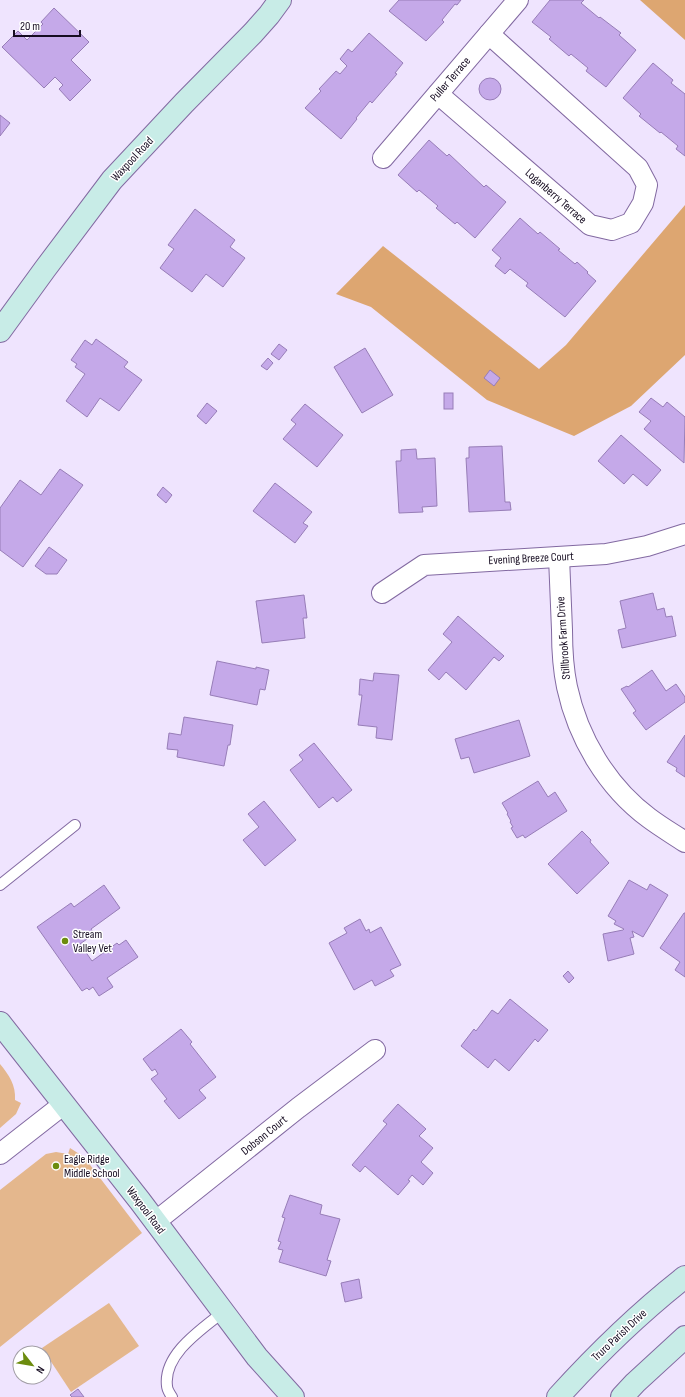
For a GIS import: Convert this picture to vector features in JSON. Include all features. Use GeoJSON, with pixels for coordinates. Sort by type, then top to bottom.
{"type":"FeatureCollection","features":[{"type":"Feature","properties":{"kind":"street","name":"Waxpool Road"},"geometry":{"type":"LineString","coordinates":[[0,331],[112,180],[184,103],[253,33],[280,0]]}},
{"type":"Feature","properties":{"kind":"street","name":"Puller Terrace"},"geometry":{"type":"LineString","coordinates":[[383,158],[518,0]]}},
{"type":"Feature","properties":{"kind":"street","name":"Loganberry Terrace"},"geometry":{"type":"LineString","coordinates":[[438,94],[590,225],[612,230],[631,223],[643,202],[647,185],[638,168],[489,34]]}},
{"type":"Feature","properties":{"kind":"street","name":"Evening Breeze Court"},"geometry":{"type":"LineString","coordinates":[[382,593],[424,565],[613,553],[647,546],[685,534]]}},
{"type":"Feature","properties":{"kind":"street","name":"Stillbrook Farm Drive"},"geometry":{"type":"LineString","coordinates":[[559,556],[563,661],[573,710],[585,738],[599,764],[617,787],[650,819],[685,842]]}},
{"type":"Feature","properties":{"kind":"street","name":"Waxpool Road"},"geometry":{"type":"LineString","coordinates":[[0,1023],[258,1357],[293,1397]]}},
{"type":"Feature","properties":{"kind":"street","name":"Dobson Court"},"geometry":{"type":"LineString","coordinates":[[155,1222],[298,1108],[375,1050]]}},
{"type":"Feature","properties":{"kind":"street"},"geometry":{"type":"LineString","coordinates":[[0,1154],[64,1104]]}},
{"type":"Feature","properties":{"kind":"street","name":"Truro Parish Drive"},"geometry":{"type":"LineString","coordinates":[[558,1397],[578,1374],[634,1320],[685,1277]]}},
{"type":"Feature","properties":{"kind":"street"},"geometry":{"type":"LineString","coordinates":[[622,1397],[685,1337]]}},
{"type":"Feature","properties":{"kind":"lane"},"geometry":{"type":"LineString","coordinates":[[0,885],[75,825]]}},
{"type":"Feature","properties":{"kind":"lane"},"geometry":{"type":"LineString","coordinates":[[172,1397],[167,1387],[168,1370],[177,1353],[192,1337],[223,1312]]}},
{"type":"Feature","properties":{"kind":"shaded area"},"geometry":{"type":"Polygon","coordinates":[[[640,0],[685,0],[685,40],[640,0]]]}},
{"type":"Feature","properties":{"kind":"shaded area"},"geometry":{"type":"Polygon","coordinates":[[[685,205],[685,355],[631,406],[574,436],[487,400],[371,307],[336,294],[383,246],[539,369],[566,345],[685,205]]]}},
{"type":"Feature","properties":{"kind":"shaded area"},"geometry":{"type":"Polygon","coordinates":[[[0,1064],[11,1080],[15,1100],[21,1103],[16,1114],[0,1128],[0,1064]]]}},
{"type":"Feature","properties":{"kind":"shaded area","name":"Eagle Ridge Middle School"},"geometry":{"type":"Polygon","coordinates":[[[70,1148],[84,1157],[142,1233],[0,1347],[0,1190],[46,1154],[56,1152],[68,1154],[70,1148]]]}},
{"type":"Feature","properties":{"kind":"shaded area"},"geometry":{"type":"Polygon","coordinates":[[[109,1303],[139,1346],[71,1392],[52,1363],[52,1345],[46,1345],[109,1303]]]}},
{"type":"Feature","properties":{"kind":"building"},"geometry":{"type":"Polygon","coordinates":[[[399,0],[461,0],[457,5],[455,4],[442,20],[444,22],[426,41],[389,11],[399,0]]]}},
{"type":"Feature","properties":{"kind":"building"},"geometry":{"type":"Polygon","coordinates":[[[550,0],[584,0],[581,3],[621,33],[619,35],[636,50],[606,87],[586,71],[588,68],[571,54],[569,56],[549,39],[551,37],[532,22],[550,0]]]}},
{"type":"Feature","properties":{"kind":"building"},"geometry":{"type":"Polygon","coordinates":[[[54,8],[89,42],[71,60],[91,80],[70,101],[59,89],[63,85],[55,77],[44,88],[2,47],[18,31],[27,40],[43,24],[41,22],[54,8]]]}},
{"type":"Feature","properties":{"kind":"building"},"geometry":{"type":"Polygon","coordinates":[[[369,33],[403,63],[395,73],[397,74],[372,103],[370,101],[341,139],[305,108],[321,91],[319,89],[336,71],[340,74],[347,66],[340,59],[348,49],[352,52],[369,33]]]}},
{"type":"Feature","properties":{"kind":"building"},"geometry":{"type":"Polygon","coordinates":[[[653,63],[673,80],[671,83],[685,94],[685,156],[676,149],[678,146],[639,116],[641,114],[623,98],[653,63]]]}},
{"type":"Feature","properties":{"kind":"building"},"geometry":{"type":"Polygon","coordinates":[[[490,78],[498,81],[501,89],[498,97],[490,100],[482,97],[479,89],[482,81],[490,78]]]}},
{"type":"Feature","properties":{"kind":"building"},"geometry":{"type":"Polygon","coordinates":[[[0,115],[10,123],[0,136],[0,115]]]}},
{"type":"Feature","properties":{"kind":"building"},"geometry":{"type":"Polygon","coordinates":[[[429,140],[447,156],[449,154],[484,187],[486,185],[506,202],[475,238],[457,222],[455,224],[436,208],[438,206],[419,190],[417,192],[398,175],[429,140]]]}},
{"type":"Feature","properties":{"kind":"building"},"geometry":{"type":"Polygon","coordinates":[[[195,209],[235,240],[230,247],[245,258],[223,287],[206,274],[192,292],[160,268],[174,249],[168,245],[195,209]]]}},
{"type":"Feature","properties":{"kind":"building"},"geometry":{"type":"Polygon","coordinates":[[[520,218],[538,234],[540,232],[575,264],[577,262],[596,281],[565,317],[526,286],[528,283],[510,269],[505,274],[495,266],[501,258],[492,250],[520,218]]]}},
{"type":"Feature","properties":{"kind":"building"},"geometry":{"type":"Polygon","coordinates":[[[96,339],[128,362],[124,367],[142,380],[119,411],[100,398],[87,417],[66,401],[85,374],[75,367],[77,364],[71,360],[85,340],[92,345],[96,339]]]}},
{"type":"Feature","properties":{"kind":"building"},"geometry":{"type":"Polygon","coordinates":[[[279,344],[287,350],[279,360],[271,354],[279,344]]]}},
{"type":"Feature","properties":{"kind":"building"},"geometry":{"type":"Polygon","coordinates":[[[365,348],[393,395],[362,413],[334,367],[365,348]]]}},
{"type":"Feature","properties":{"kind":"building"},"geometry":{"type":"Polygon","coordinates":[[[268,358],[273,363],[267,370],[261,366],[268,358]]]}},
{"type":"Feature","properties":{"kind":"building"},"geometry":{"type":"Polygon","coordinates":[[[490,370],[500,378],[494,386],[484,378],[490,370]]]}},
{"type":"Feature","properties":{"kind":"building"},"geometry":{"type":"Polygon","coordinates":[[[444,393],[453,393],[453,409],[444,409],[444,393]]]}},
{"type":"Feature","properties":{"kind":"building"},"geometry":{"type":"Polygon","coordinates":[[[651,398],[663,407],[667,402],[685,417],[684,463],[644,429],[651,421],[639,412],[651,398]]]}},
{"type":"Feature","properties":{"kind":"building"},"geometry":{"type":"Polygon","coordinates":[[[207,403],[217,411],[206,424],[197,416],[207,403]]]}},
{"type":"Feature","properties":{"kind":"building"},"geometry":{"type":"Polygon","coordinates":[[[305,404],[343,435],[317,467],[283,439],[296,424],[291,420],[305,404]]]}},
{"type":"Feature","properties":{"kind":"building"},"geometry":{"type":"Polygon","coordinates":[[[621,435],[661,470],[647,486],[633,474],[624,484],[598,461],[621,435]]]}},
{"type":"Feature","properties":{"kind":"building"},"geometry":{"type":"Polygon","coordinates":[[[502,446],[505,502],[510,502],[511,510],[469,512],[466,458],[469,458],[469,447],[502,446]]]}},
{"type":"Feature","properties":{"kind":"building"},"geometry":{"type":"Polygon","coordinates":[[[416,449],[417,459],[435,458],[437,506],[422,507],[423,512],[399,513],[396,461],[401,461],[401,450],[416,449]]]}},
{"type":"Feature","properties":{"kind":"building"},"geometry":{"type":"Polygon","coordinates":[[[60,469],[83,485],[23,567],[0,550],[0,508],[20,480],[41,495],[60,469]]]}},
{"type":"Feature","properties":{"kind":"building"},"geometry":{"type":"Polygon","coordinates":[[[275,483],[312,512],[303,523],[308,526],[295,543],[253,511],[275,483]]]}},
{"type":"Feature","properties":{"kind":"building"},"geometry":{"type":"Polygon","coordinates":[[[163,487],[172,495],[166,503],[157,495],[163,487]]]}},
{"type":"Feature","properties":{"kind":"building"},"geometry":{"type":"Polygon","coordinates":[[[49,547],[67,560],[57,574],[46,574],[35,566],[49,547]]]}},
{"type":"Feature","properties":{"kind":"building"},"geometry":{"type":"Polygon","coordinates":[[[653,593],[657,610],[664,608],[666,617],[672,616],[676,636],[622,648],[618,630],[626,628],[620,601],[653,593]]]}},
{"type":"Feature","properties":{"kind":"building"},"geometry":{"type":"Polygon","coordinates":[[[304,595],[307,618],[303,618],[305,638],[262,643],[256,601],[304,595]]]}},
{"type":"Feature","properties":{"kind":"building"},"geometry":{"type":"Polygon","coordinates":[[[458,616],[504,656],[499,661],[494,657],[466,690],[446,672],[439,680],[428,670],[452,642],[443,634],[458,616]]]}},
{"type":"Feature","properties":{"kind":"building"},"geometry":{"type":"Polygon","coordinates":[[[217,661],[256,669],[256,667],[269,670],[265,690],[260,689],[257,705],[210,695],[217,661]]]}},
{"type":"Feature","properties":{"kind":"building"},"geometry":{"type":"Polygon","coordinates":[[[652,670],[666,691],[676,684],[685,697],[685,702],[646,730],[633,713],[636,711],[621,689],[627,686],[628,687],[652,670]]]}},
{"type":"Feature","properties":{"kind":"building"},"geometry":{"type":"Polygon","coordinates":[[[374,673],[399,675],[392,740],[376,738],[377,727],[358,725],[362,695],[359,695],[360,679],[373,681],[374,673]]]}},
{"type":"Feature","properties":{"kind":"building"},"geometry":{"type":"Polygon","coordinates":[[[184,717],[233,725],[230,745],[228,745],[224,766],[177,757],[178,750],[167,749],[169,733],[181,735],[184,717]]]}},
{"type":"Feature","properties":{"kind":"building"},"geometry":{"type":"Polygon","coordinates":[[[519,720],[530,756],[474,773],[469,757],[461,759],[455,739],[519,720]]]}},
{"type":"Feature","properties":{"kind":"building"},"geometry":{"type":"Polygon","coordinates":[[[685,735],[685,777],[676,771],[677,768],[667,762],[685,735]]]}},
{"type":"Feature","properties":{"kind":"building"},"geometry":{"type":"Polygon","coordinates":[[[314,743],[352,790],[337,802],[333,797],[319,808],[290,770],[303,760],[299,755],[314,743]]]}},
{"type":"Feature","properties":{"kind":"building"},"geometry":{"type":"Polygon","coordinates":[[[538,781],[548,797],[555,792],[567,811],[525,838],[523,835],[517,838],[511,828],[513,827],[507,814],[508,813],[502,803],[538,781]]]}},
{"type":"Feature","properties":{"kind":"building"},"geometry":{"type":"Polygon","coordinates":[[[264,801],[296,840],[265,866],[243,840],[259,827],[248,814],[264,801]]]}},
{"type":"Feature","properties":{"kind":"building"},"geometry":{"type":"Polygon","coordinates":[[[582,831],[609,863],[577,894],[548,864],[582,831]]]}},
{"type":"Feature","properties":{"kind":"building"},"geometry":{"type":"Polygon","coordinates":[[[629,880],[647,890],[650,884],[668,895],[643,937],[632,931],[634,937],[630,938],[634,954],[608,961],[603,934],[624,929],[614,924],[616,921],[608,916],[629,880]]]}},
{"type":"Feature","properties":{"kind":"building","name":"Stream Valley Vet"},"geometry":{"type":"Polygon","coordinates":[[[104,885],[120,908],[91,929],[94,934],[80,944],[92,961],[117,943],[119,945],[126,940],[138,957],[107,978],[113,987],[99,996],[93,987],[89,990],[87,988],[82,991],[37,927],[71,903],[74,907],[104,885]]]}},
{"type":"Feature","properties":{"kind":"building"},"geometry":{"type":"Polygon","coordinates":[[[684,913],[685,977],[675,970],[680,962],[660,948],[684,913]]]}},
{"type":"Feature","properties":{"kind":"building"},"geometry":{"type":"Polygon","coordinates":[[[360,919],[366,931],[369,929],[370,933],[381,927],[401,965],[390,970],[394,976],[375,986],[372,980],[354,990],[329,943],[347,933],[344,928],[360,919]]]}},
{"type":"Feature","properties":{"kind":"building"},"geometry":{"type":"Polygon","coordinates":[[[568,971],[574,978],[569,983],[563,976],[568,971]]]}},
{"type":"Feature","properties":{"kind":"building"},"geometry":{"type":"Polygon","coordinates":[[[510,999],[548,1030],[538,1042],[535,1039],[509,1071],[495,1059],[488,1068],[461,1046],[474,1029],[476,1031],[492,1010],[498,1014],[510,999]]]}},
{"type":"Feature","properties":{"kind":"building"},"geometry":{"type":"Polygon","coordinates":[[[181,1029],[192,1042],[190,1044],[216,1077],[199,1090],[206,1098],[179,1119],[164,1101],[167,1099],[151,1079],[158,1074],[155,1069],[152,1071],[143,1059],[181,1029]]]}},
{"type":"Feature","properties":{"kind":"building"},"geometry":{"type":"Polygon","coordinates":[[[398,1104],[426,1129],[419,1136],[433,1148],[421,1162],[433,1173],[423,1185],[412,1175],[408,1180],[410,1181],[398,1195],[365,1166],[360,1172],[352,1165],[387,1124],[383,1121],[398,1104]]]}},
{"type":"Feature","properties":{"kind":"building"},"geometry":{"type":"Polygon","coordinates":[[[290,1195],[322,1205],[320,1214],[340,1219],[327,1260],[331,1261],[326,1276],[279,1262],[283,1250],[278,1249],[281,1242],[278,1241],[285,1218],[282,1217],[290,1195]]]}},
{"type":"Feature","properties":{"kind":"building"},"geometry":{"type":"Polygon","coordinates":[[[359,1279],[362,1298],[345,1302],[341,1283],[359,1279]]]}},
{"type":"Feature","properties":{"kind":"building"},"geometry":{"type":"Polygon","coordinates":[[[78,1389],[84,1397],[72,1397],[70,1395],[78,1389]]]}},
{"type":"Feature","properties":{"kind":"place","name":"Stream Valley Vet"},"geometry":{"type":"Point","coordinates":[65,941]}},
{"type":"Feature","properties":{"kind":"place","name":"Eagle Ridge Middle School"},"geometry":{"type":"Point","coordinates":[56,1166]}}]}
